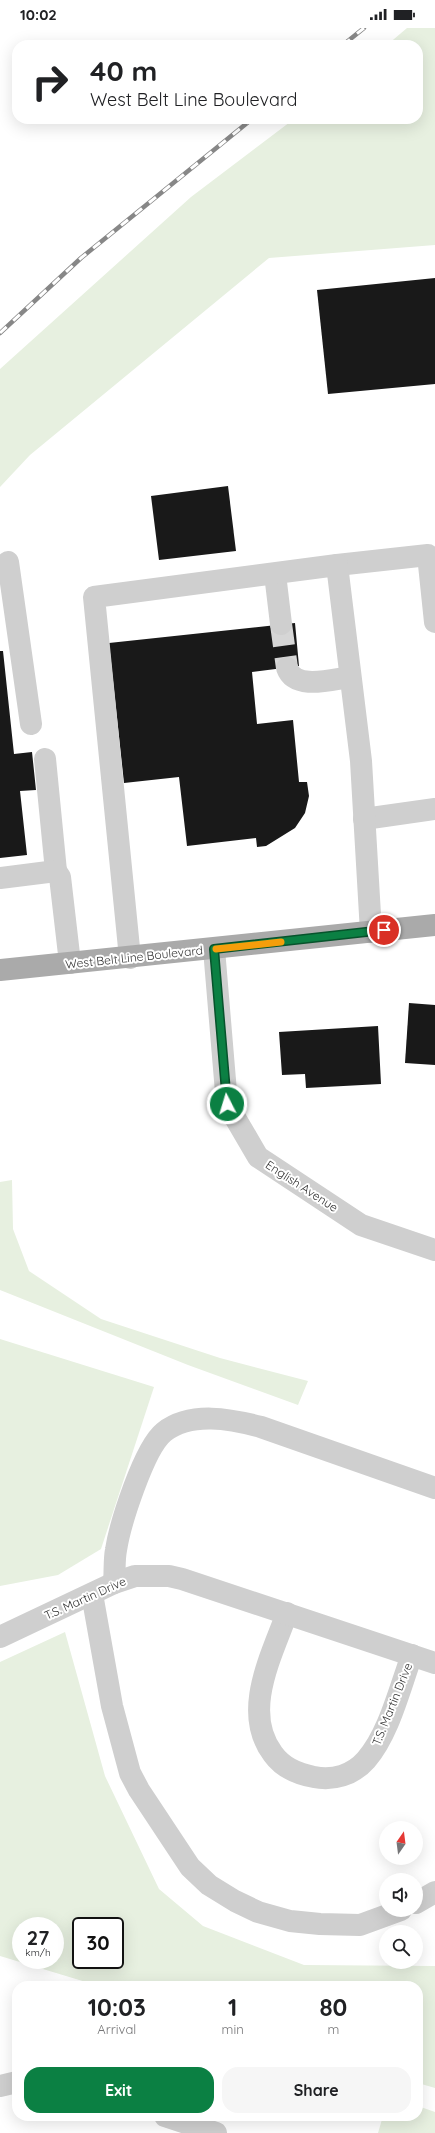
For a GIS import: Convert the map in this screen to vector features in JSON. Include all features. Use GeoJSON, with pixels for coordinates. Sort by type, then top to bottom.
{"type":"FeatureCollection","features":[{"type":"Feature","properties":{"kind":"main road","name":"West Belt Line Boulevard"},"geometry":{"type":"LineString","coordinates":[[0,970],[130,958],[435,925]]}},
{"type":"Feature","properties":{"kind":"street"},"geometry":{"type":"LineString","coordinates":[[130,958],[94,597],[337,565],[428,555],[435,622]]}},
{"type":"Feature","properties":{"kind":"street"},"geometry":{"type":"LineString","coordinates":[[0,569],[8,562],[31,724]]}},
{"type":"Feature","properties":{"kind":"street"},"geometry":{"type":"LineString","coordinates":[[337,565],[361,761],[371,932]]}},
{"type":"Feature","properties":{"kind":"street"},"geometry":{"type":"LineString","coordinates":[[275,574],[281,624]]}},
{"type":"Feature","properties":{"kind":"street"},"geometry":{"type":"LineString","coordinates":[[287,668],[288,672],[300,680],[321,681],[350,677]]}},
{"type":"Feature","properties":{"kind":"street"},"geometry":{"type":"LineString","coordinates":[[45,759],[56,871],[60,877],[70,963]]}},
{"type":"Feature","properties":{"kind":"street"},"geometry":{"type":"LineString","coordinates":[[364,819],[435,809]]}},
{"type":"Feature","properties":{"kind":"street"},"geometry":{"type":"LineString","coordinates":[[0,878],[56,871]]}},
{"type":"Feature","properties":{"kind":"street","name":"English Avenue"},"geometry":{"type":"LineString","coordinates":[[214,949],[227,1104],[258,1157],[361,1225],[435,1250]]}},
{"type":"Feature","properties":{"kind":"street"},"geometry":{"type":"LineString","coordinates":[[114,1583],[116,1550],[122,1524],[144,1464],[156,1442],[164,1432],[185,1422],[223,1418],[239,1421],[261,1427],[435,1488]]}},
{"type":"Feature","properties":{"kind":"street","name":"T.S. Martin Drive"},"geometry":{"type":"LineString","coordinates":[[0,1637],[114,1583],[136,1576],[169,1576],[435,1662]]}},
{"type":"Feature","properties":{"kind":"street"},"geometry":{"type":"LineString","coordinates":[[92,1594],[112,1706],[130,1773],[139,1790],[190,1867],[209,1885],[235,1901],[258,1912],[290,1921],[320,1924],[360,1925],[382,1917]]}},
{"type":"Feature","properties":{"kind":"street","name":"T.S. Martin Drive"},"geometry":{"type":"LineString","coordinates":[[287,1613],[262,1688],[260,1720],[264,1739],[279,1762],[289,1770],[304,1776],[323,1779],[338,1778],[354,1771],[366,1761],[377,1745],[388,1720],[412,1655]]}},
{"type":"Feature","properties":{"kind":"street"},"geometry":{"type":"LineString","coordinates":[[423,1899],[435,1892]]}},
{"type":"Feature","properties":{"kind":"street"},"geometry":{"type":"LineString","coordinates":[[0,2086],[12,2083]]}},
{"type":"Feature","properties":{"kind":"street"},"geometry":{"type":"LineString","coordinates":[[180,2121],[216,2133]]}},
{"type":"Feature","properties":{"kind":"green space"},"geometry":{"type":"Polygon","coordinates":[[[407,28],[435,28],[435,245],[269,258],[30,455],[0,487],[0,369],[191,197],[287,124],[423,124],[423,40],[393,40],[407,28]]]}},
{"type":"Feature","properties":{"kind":"green space"},"geometry":{"type":"Polygon","coordinates":[[[12,1180],[13,1229],[29,1271],[101,1319],[220,1358],[308,1381],[298,1405],[188,1365],[0,1290],[0,1182],[12,1180]]]}},
{"type":"Feature","properties":{"kind":"green space"},"geometry":{"type":"Polygon","coordinates":[[[0,1339],[154,1387],[101,1549],[58,1575],[0,1586],[0,1339]]]}},
{"type":"Feature","properties":{"kind":"green space"},"geometry":{"type":"Polygon","coordinates":[[[65,1632],[105,1776],[159,1889],[203,1926],[304,1965],[379,1966],[379,1969],[423,1969],[423,1966],[435,1966],[435,2088],[423,2084],[423,1981],[82,1981],[43,1969],[64,1969],[64,1917],[12,1917],[12,1960],[0,1956],[0,1662],[65,1632]]]}},
{"type":"Feature","properties":{"kind":"green space"},"geometry":{"type":"Polygon","coordinates":[[[423,2108],[435,2112],[435,2133],[378,2133],[382,2121],[423,2121],[423,2108]]]}},
{"type":"Feature","properties":{"kind":"building"},"geometry":{"type":"Polygon","coordinates":[[[435,278],[435,384],[328,394],[317,290],[435,278]]]}},
{"type":"Feature","properties":{"kind":"building"},"geometry":{"type":"Polygon","coordinates":[[[228,486],[236,551],[159,560],[151,496],[228,486]]]}},
{"type":"Feature","properties":{"kind":"building"},"geometry":{"type":"Polygon","coordinates":[[[295,623],[299,666],[252,672],[257,724],[293,720],[299,782],[307,782],[309,796],[305,813],[295,828],[266,846],[257,847],[256,838],[187,846],[179,777],[124,783],[109,643],[295,623]]]}},
{"type":"Feature","properties":{"kind":"building"},"geometry":{"type":"Polygon","coordinates":[[[0,651],[3,651],[14,754],[32,752],[36,790],[20,791],[27,855],[0,858],[0,651]]]}},
{"type":"Feature","properties":{"kind":"building"},"geometry":{"type":"Polygon","coordinates":[[[409,1003],[435,1005],[435,1065],[405,1063],[409,1003]]]}},
{"type":"Feature","properties":{"kind":"building"},"geometry":{"type":"Polygon","coordinates":[[[378,1026],[381,1084],[306,1088],[305,1074],[282,1075],[279,1032],[378,1026]]]}},
{"type":"Feature","properties":{"kind":"tunnel"},"geometry":{"type":"LineString","coordinates":[[281,624],[287,668]]}},
{"type":"Feature","properties":{"kind":"railway"},"geometry":{"type":"LineString","coordinates":[[349,40],[364,28]]}},
{"type":"Feature","properties":{"kind":"railway"},"geometry":{"type":"LineString","coordinates":[[0,333],[81,258],[246,124]]}},
{"type":"Feature","properties":{"kind":"slow traffic"},"geometry":{"type":"LineString","coordinates":[[216,949],[281,942]]}},
{"type":"Feature","properties":{"kind":"route"},"geometry":{"type":"LineString","coordinates":[[227,1104],[214,949],[384,930]]}}]}
